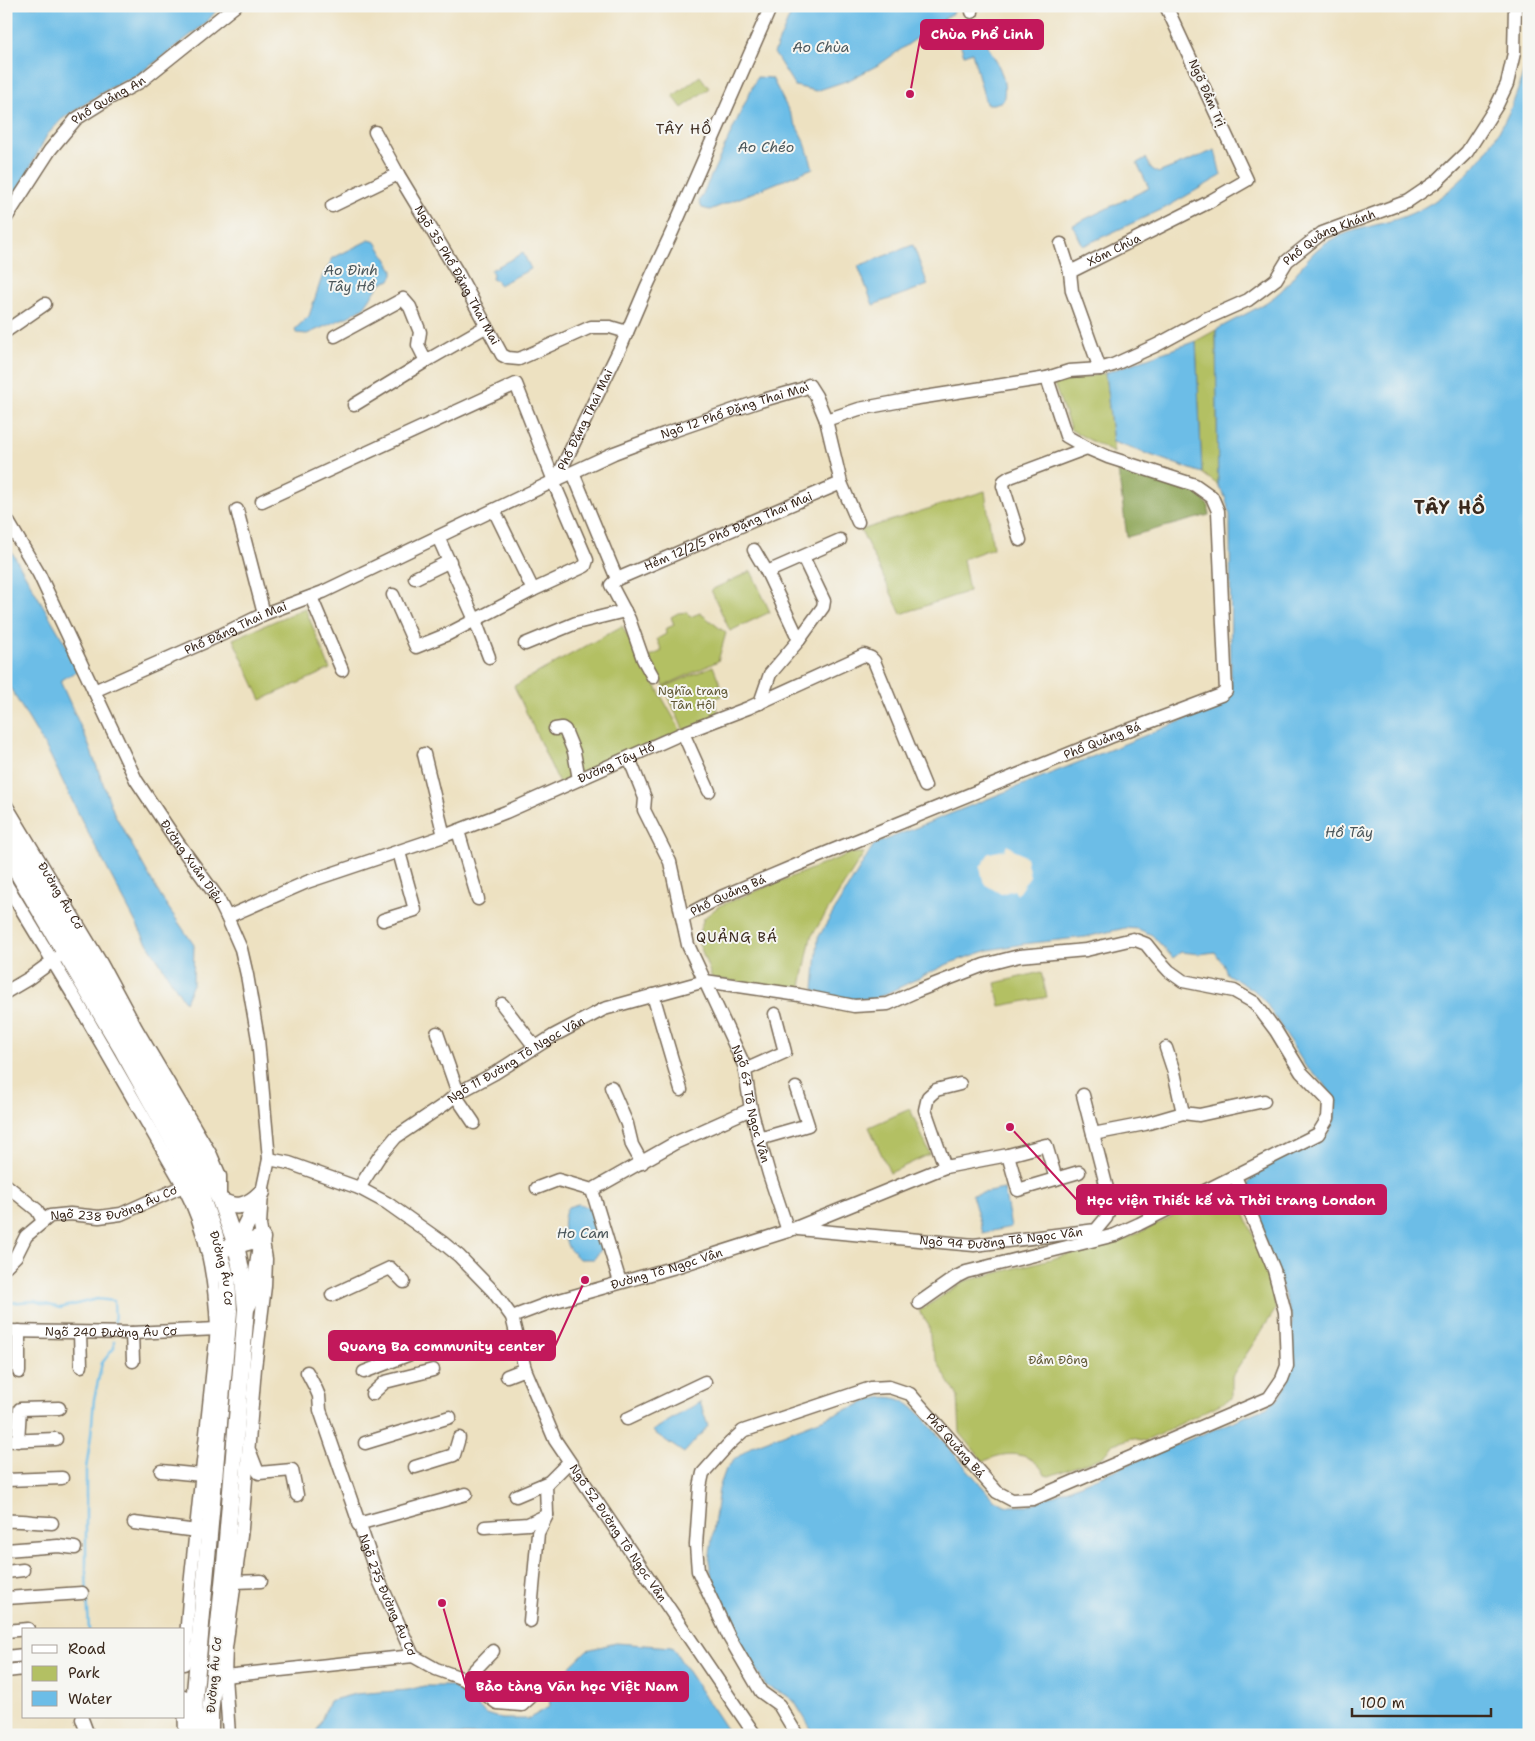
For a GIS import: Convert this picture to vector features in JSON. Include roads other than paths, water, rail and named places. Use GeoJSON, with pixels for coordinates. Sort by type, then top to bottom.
{"type":"FeatureCollection","features":[{"type":"Feature","properties":{"kind":"main road","name":"Đường Âu Cơ"},"geometry":{"type":"LineString","coordinates":[[6,827],[111,1017],[179,1123],[220,1200],[236,1245],[243,1280],[259,1316],[225,1564],[210,1714],[210,1735]]}},
{"type":"Feature","properties":{"kind":"main road","name":"Đường Âu Cơ"},"geometry":{"type":"LineString","coordinates":[[6,853],[59,957],[111,1017],[219,1250],[227,1280],[229,1311],[195,1692],[194,1735]]}},
{"type":"Feature","properties":{"kind":"main road"},"geometry":{"type":"LineString","coordinates":[[220,1200],[232,1206],[246,1205],[262,1192]]}},
{"type":"Feature","properties":{"kind":"main road"},"geometry":{"type":"LineString","coordinates":[[236,1245],[262,1192]]}},
{"type":"Feature","properties":{"kind":"main road"},"geometry":{"type":"LineString","coordinates":[[219,1250],[262,1238],[254,1294],[259,1316]]}},
{"type":"Feature","properties":{"kind":"main road"},"geometry":{"type":"LineString","coordinates":[[207,1562],[225,1564]]}},
{"type":"Feature","properties":{"kind":"main road"},"geometry":{"type":"LineString","coordinates":[[210,1714],[217,1726],[219,1735]]}},
{"type":"Feature","properties":{"kind":"street","name":"Phố Quảng An"},"geometry":{"type":"LineString","coordinates":[[6,218],[50,150],[76,119],[140,82],[235,6]]}},
{"type":"Feature","properties":{"kind":"street","name":"Phố Đặng Thai Mai"},"geometry":{"type":"LineString","coordinates":[[94,691],[264,614],[311,597],[554,481],[584,426],[627,332],[771,6]]}},
{"type":"Feature","properties":{"kind":"street","name":"Ngõ Đầm Trị"},"geometry":{"type":"LineString","coordinates":[[1166,6],[1247,180]]}},
{"type":"Feature","properties":{"kind":"street","name":"Phố Quảng Khánh"},"geometry":{"type":"LineString","coordinates":[[1047,378],[1069,371],[1100,369],[1113,365],[1203,320],[1248,300],[1276,279],[1287,261],[1322,233],[1408,201],[1436,182],[1467,152],[1483,130],[1507,84],[1514,53],[1515,6]]}},
{"type":"Feature","properties":{"kind":"street","name":"Ngõ 35 Phố Đặng Thai Mai"},"geometry":{"type":"LineString","coordinates":[[375,132],[398,174],[459,274],[502,354],[508,358],[519,359],[591,327],[610,327],[627,332]]}},
{"type":"Feature","properties":{"kind":"street"},"geometry":{"type":"LineString","coordinates":[[332,206],[398,174]]}},
{"type":"Feature","properties":{"kind":"street","name":"Xóm Chùa"},"geometry":{"type":"LineString","coordinates":[[1070,272],[1207,203],[1247,180]]}},
{"type":"Feature","properties":{"kind":"street"},"geometry":{"type":"LineString","coordinates":[[1061,244],[1070,272],[1072,291],[1100,369]]}},
{"type":"Feature","properties":{"kind":"street"},"geometry":{"type":"LineString","coordinates":[[335,336],[403,299],[410,307],[420,332],[418,344],[426,361]]}},
{"type":"Feature","properties":{"kind":"street"},"geometry":{"type":"LineString","coordinates":[[6,331],[45,304]]}},
{"type":"Feature","properties":{"kind":"street"},"geometry":{"type":"LineString","coordinates":[[354,405],[487,326]]}},
{"type":"Feature","properties":{"kind":"street"},"geometry":{"type":"LineString","coordinates":[[858,522],[842,483],[826,420],[860,409],[912,399],[1047,378]]}},
{"type":"Feature","properties":{"kind":"street","name":"Phố Quảng Bá"},"geometry":{"type":"LineString","coordinates":[[705,981],[688,945],[683,917],[721,897],[797,865],[1110,737],[1224,693],[1227,688],[1218,511],[1212,496],[1195,485],[1110,457],[1087,448],[1066,436],[1047,378]]}},
{"type":"Feature","properties":{"kind":"street"},"geometry":{"type":"LineString","coordinates":[[262,501],[516,384],[587,562],[585,566],[533,590],[476,620],[416,647],[393,595]]}},
{"type":"Feature","properties":{"kind":"street","name":"Ngõ 12 Phố Đặng Thai Mai"},"geometry":{"type":"LineString","coordinates":[[554,481],[614,453],[664,434],[760,401],[802,389],[809,385],[826,420]]}},
{"type":"Feature","properties":{"kind":"street"},"geometry":{"type":"LineString","coordinates":[[1020,540],[1003,486],[1004,481],[1010,477],[1087,448]]}},
{"type":"Feature","properties":{"kind":"street"},"geometry":{"type":"LineString","coordinates":[[573,473],[617,580],[611,585],[625,611],[643,659],[653,677]]}},
{"type":"Feature","properties":{"kind":"street","name":"Hẻm 12/2/5 Phố Đặng Thai Mai"},"geometry":{"type":"LineString","coordinates":[[617,580],[842,483]]}},
{"type":"Feature","properties":{"kind":"street"},"geometry":{"type":"LineString","coordinates":[[237,510],[264,614]]}},
{"type":"Feature","properties":{"kind":"street"},"geometry":{"type":"LineString","coordinates":[[494,510],[533,590]]}},
{"type":"Feature","properties":{"kind":"street","name":"Đường Xuân Diệu"},"geometry":{"type":"LineString","coordinates":[[6,518],[39,574],[136,780],[178,844],[217,897],[241,949],[257,1032],[269,1159],[262,1192],[260,1225],[262,1238]]}},
{"type":"Feature","properties":{"kind":"street"},"geometry":{"type":"LineString","coordinates":[[438,537],[476,620],[489,657]]}},
{"type":"Feature","properties":{"kind":"street"},"geometry":{"type":"LineString","coordinates":[[767,572],[840,540]]}},
{"type":"Feature","properties":{"kind":"street"},"geometry":{"type":"LineString","coordinates":[[754,550],[767,572],[799,640]]}},
{"type":"Feature","properties":{"kind":"street"},"geometry":{"type":"LineString","coordinates":[[760,702],[770,674],[799,640],[824,604],[803,556]]}},
{"type":"Feature","properties":{"kind":"street"},"geometry":{"type":"LineString","coordinates":[[415,578],[450,561]]}},
{"type":"Feature","properties":{"kind":"street"},"geometry":{"type":"LineString","coordinates":[[311,597],[342,670]]}},
{"type":"Feature","properties":{"kind":"street"},"geometry":{"type":"LineString","coordinates":[[525,644],[576,623],[625,611]]}},
{"type":"Feature","properties":{"kind":"street","name":"Đường Tây Hồ"},"geometry":{"type":"LineString","coordinates":[[227,917],[307,882],[399,852],[506,812],[864,655],[874,661],[925,786]]}},
{"type":"Feature","properties":{"kind":"street"},"geometry":{"type":"LineString","coordinates":[[555,729],[562,728],[565,730],[574,752],[579,779]]}},
{"type":"Feature","properties":{"kind":"street"},"geometry":{"type":"LineString","coordinates":[[682,734],[709,791]]}},
{"type":"Feature","properties":{"kind":"street"},"geometry":{"type":"LineString","coordinates":[[424,754],[444,836]]}},
{"type":"Feature","properties":{"kind":"street"},"geometry":{"type":"LineString","coordinates":[[629,758],[646,798],[644,810],[670,862],[683,917]]}},
{"type":"Feature","properties":{"kind":"street","name":"Đường Âu Cơ"},"geometry":{"type":"LineString","coordinates":[[6,805],[101,963],[136,1028],[211,1156],[220,1176],[220,1200]]}},
{"type":"Feature","properties":{"kind":"street"},"geometry":{"type":"LineString","coordinates":[[458,831],[478,899]]}},
{"type":"Feature","properties":{"kind":"street"},"geometry":{"type":"LineString","coordinates":[[382,920],[415,910],[399,852]]}},
{"type":"Feature","properties":{"kind":"street","name":"Đường Âu Cơ"},"geometry":{"type":"LineString","coordinates":[[6,884],[59,957],[189,1183],[194,1208],[203,1232],[211,1264],[216,1296],[217,1329],[185,1651]]}},
{"type":"Feature","properties":{"kind":"street"},"geometry":{"type":"LineString","coordinates":[[705,981],[800,995],[854,1006],[888,1004],[984,965],[1010,959],[1086,950],[1133,939],[1146,944],[1169,971],[1183,981],[1234,992],[1255,1003],[1276,1031],[1301,1072],[1329,1101],[1328,1118],[1318,1134],[1235,1176],[1115,1235],[966,1272],[919,1303]]}},
{"type":"Feature","properties":{"kind":"street"},"geometry":{"type":"LineString","coordinates":[[6,992],[59,957]]}},
{"type":"Feature","properties":{"kind":"street","name":"Ngõ 11 Đường Tô Ngọc Vân"},"geometry":{"type":"LineString","coordinates":[[359,1188],[379,1157],[396,1137],[457,1094],[552,1036],[588,1021],[604,1009],[705,981]]}},
{"type":"Feature","properties":{"kind":"street","name":"Ngõ 67 Tô Ngọc Vân"},"geometry":{"type":"LineString","coordinates":[[705,981],[744,1065],[751,1109],[759,1140],[769,1174],[791,1230]]}},
{"type":"Feature","properties":{"kind":"street"},"geometry":{"type":"LineString","coordinates":[[653,995],[681,1090]]}},
{"type":"Feature","properties":{"kind":"street"},"geometry":{"type":"LineString","coordinates":[[502,1004],[535,1047]]}},
{"type":"Feature","properties":{"kind":"street"},"geometry":{"type":"LineString","coordinates":[[745,1070],[785,1052],[775,1014]]}},
{"type":"Feature","properties":{"kind":"street"},"geometry":{"type":"LineString","coordinates":[[437,1032],[457,1094],[474,1122]]}},
{"type":"Feature","properties":{"kind":"street"},"geometry":{"type":"LineString","coordinates":[[1166,1048],[1174,1072],[1183,1113]]}},
{"type":"Feature","properties":{"kind":"street"},"geometry":{"type":"LineString","coordinates":[[945,1167],[926,1110],[926,1104],[928,1097],[936,1090],[960,1084]]}},
{"type":"Feature","properties":{"kind":"street"},"geometry":{"type":"LineString","coordinates":[[611,1087],[627,1124],[632,1145],[642,1163]]}},
{"type":"Feature","properties":{"kind":"street"},"geometry":{"type":"LineString","coordinates":[[759,1140],[808,1125],[796,1088]]}},
{"type":"Feature","properties":{"kind":"street","name":"Ngõ 94 Đường Tô Ngọc Vân"},"geometry":{"type":"LineString","coordinates":[[791,1230],[974,1244],[1096,1230],[1106,1218],[1111,1204],[1084,1095]]}},
{"type":"Feature","properties":{"kind":"street"},"geometry":{"type":"LineString","coordinates":[[1093,1134],[1145,1124],[1183,1113],[1199,1115],[1264,1101]]}},
{"type":"Feature","properties":{"kind":"street"},"geometry":{"type":"LineString","coordinates":[[537,1188],[558,1180],[592,1190],[675,1143],[751,1109]]}},
{"type":"Feature","properties":{"kind":"street","name":"Đường Tô Ngọc Vân"},"geometry":{"type":"LineString","coordinates":[[512,1317],[549,1303],[680,1266],[791,1230],[945,1167],[1008,1155],[1046,1145],[1056,1179]]}},
{"type":"Feature","properties":{"kind":"street"},"geometry":{"type":"LineString","coordinates":[[1008,1155],[1018,1190],[1079,1172]]}},
{"type":"Feature","properties":{"kind":"street"},"geometry":{"type":"LineString","coordinates":[[269,1159],[289,1162],[359,1188],[387,1203],[459,1256],[493,1291],[512,1317]]}},
{"type":"Feature","properties":{"kind":"street","name":"Phố Quảng Bá"},"geometry":{"type":"LineString","coordinates":[[797,1735],[779,1705],[761,1692],[729,1636],[698,1571],[696,1545],[700,1487],[703,1474],[743,1431],[871,1388],[889,1387],[910,1394],[997,1492],[1012,1500],[1033,1499],[1269,1398],[1282,1379],[1287,1366],[1285,1312],[1274,1270],[1235,1176]]}},
{"type":"Feature","properties":{"kind":"street","name":"Ngõ 238 Đường Âu Cơ"},"geometry":{"type":"LineString","coordinates":[[6,1266],[16,1256],[26,1236],[50,1216],[61,1214],[99,1217],[121,1214],[189,1183]]}},
{"type":"Feature","properties":{"kind":"street"},"geometry":{"type":"LineString","coordinates":[[6,1185],[37,1210],[43,1221]]}},
{"type":"Feature","properties":{"kind":"street"},"geometry":{"type":"LineString","coordinates":[[592,1190],[620,1282]]}},
{"type":"Feature","properties":{"kind":"street"},"geometry":{"type":"LineString","coordinates":[[332,1295],[390,1268],[404,1282]]}},
{"type":"Feature","properties":{"kind":"street","name":"Đường Âu Cơ"},"geometry":{"type":"LineString","coordinates":[[229,1735],[225,1676],[226,1648],[242,1528],[259,1316]]}},
{"type":"Feature","properties":{"kind":"street","name":"Ngõ 52 Đường Tô Ngọc Vân"},"geometry":{"type":"LineString","coordinates":[[512,1317],[525,1369],[555,1440],[755,1735]]}},
{"type":"Feature","properties":{"kind":"street","name":"Ngõ 240 Đường Âu Cơ"},"geometry":{"type":"LineString","coordinates":[[6,1331],[132,1333],[217,1329]]}},
{"type":"Feature","properties":{"kind":"street"},"geometry":{"type":"LineString","coordinates":[[19,1372],[20,1331]]}},
{"type":"Feature","properties":{"kind":"street"},"geometry":{"type":"LineString","coordinates":[[80,1333],[81,1366]]}},
{"type":"Feature","properties":{"kind":"street"},"geometry":{"type":"LineString","coordinates":[[132,1333],[133,1361]]}},
{"type":"Feature","properties":{"kind":"street"},"geometry":{"type":"LineString","coordinates":[[364,1372],[426,1348]]}},
{"type":"Feature","properties":{"kind":"street"},"geometry":{"type":"LineString","coordinates":[[507,1376],[525,1369]]}},
{"type":"Feature","properties":{"kind":"street"},"geometry":{"type":"LineString","coordinates":[[372,1394],[386,1382],[433,1370]]}},
{"type":"Feature","properties":{"kind":"street","name":"Ngõ 275 Đường Âu Cơ"},"geometry":{"type":"LineString","coordinates":[[225,1676],[413,1656],[378,1578],[320,1410],[316,1389],[307,1372]]}},
{"type":"Feature","properties":{"kind":"street"},"geometry":{"type":"LineString","coordinates":[[627,1419],[705,1382]]}},
{"type":"Feature","properties":{"kind":"street"},"geometry":{"type":"LineString","coordinates":[[56,1439],[12,1441],[20,1409],[58,1408]]}},
{"type":"Feature","properties":{"kind":"street"},"geometry":{"type":"LineString","coordinates":[[365,1443],[450,1417]]}},
{"type":"Feature","properties":{"kind":"street"},"geometry":{"type":"LineString","coordinates":[[415,1467],[454,1454],[459,1438]]}},
{"type":"Feature","properties":{"kind":"street"},"geometry":{"type":"LineString","coordinates":[[248,1448],[259,1473],[289,1470],[293,1472],[297,1495]]}},
{"type":"Feature","properties":{"kind":"street"},"geometry":{"type":"LineString","coordinates":[[516,1496],[546,1484],[569,1462]]}},
{"type":"Feature","properties":{"kind":"street"},"geometry":{"type":"LineString","coordinates":[[160,1471],[202,1475]]}},
{"type":"Feature","properties":{"kind":"street"},"geometry":{"type":"LineString","coordinates":[[6,1480],[62,1478]]}},
{"type":"Feature","properties":{"kind":"street"},"geometry":{"type":"LineString","coordinates":[[530,1621],[538,1533],[547,1515],[546,1484]]}},
{"type":"Feature","properties":{"kind":"street"},"geometry":{"type":"LineString","coordinates":[[358,1524],[466,1494]]}},
{"type":"Feature","properties":{"kind":"street"},"geometry":{"type":"LineString","coordinates":[[485,1527],[528,1524],[547,1515]]}},
{"type":"Feature","properties":{"kind":"street"},"geometry":{"type":"LineString","coordinates":[[6,1521],[22,1520],[52,1523]]}},
{"type":"Feature","properties":{"kind":"street"},"geometry":{"type":"LineString","coordinates":[[134,1523],[196,1531]]}},
{"type":"Feature","properties":{"kind":"street"},"geometry":{"type":"LineString","coordinates":[[6,1550],[58,1546],[75,1548]]}},
{"type":"Feature","properties":{"kind":"street"},"geometry":{"type":"LineString","coordinates":[[6,1572],[23,1570]]}},
{"type":"Feature","properties":{"kind":"street"},"geometry":{"type":"LineString","coordinates":[[234,1582],[261,1581]]}},
{"type":"Feature","properties":{"kind":"street"},"geometry":{"type":"LineString","coordinates":[[6,1598],[82,1592]]}},
{"type":"Feature","properties":{"kind":"street"},"geometry":{"type":"LineString","coordinates":[[6,1630],[22,1629]]}},
{"type":"Feature","properties":{"kind":"street"},"geometry":{"type":"LineString","coordinates":[[465,1680],[493,1651]]}},
{"type":"Feature","properties":{"kind":"street"},"geometry":{"type":"LineString","coordinates":[[6,1657],[22,1655]]}},
{"type":"Feature","properties":{"kind":"street"},"geometry":{"type":"LineString","coordinates":[[413,1656],[436,1670],[465,1680],[497,1703],[522,1705],[535,1693]]}},
{"type":"Feature","properties":{"kind":"street"},"geometry":{"type":"LineString","coordinates":[[6,1671],[22,1669]]}},
{"type":"Feature","properties":{"kind":"street"},"geometry":{"type":"LineString","coordinates":[[185,1718],[185,1735]]}},
{"type":"Feature","properties":{"kind":"street"},"geometry":{"type":"LineString","coordinates":[[82,1719],[88,1735]]}},
{"type":"Feature","properties":{"kind":"water"},"geometry":{"type":"Polygon","coordinates":[[[6,6],[220,6],[206,23],[157,61],[132,78],[120,82],[100,94],[62,119],[47,135],[23,181],[6,204],[6,6]]]}},
{"type":"Feature","properties":{"kind":"water","name":"Ao Chùa"},"geometry":{"type":"Polygon","coordinates":[[[794,6],[958,6],[953,13],[880,64],[849,80],[816,91],[795,86],[774,53],[794,6]]]}},
{"type":"Feature","properties":{"kind":"water"},"geometry":{"type":"Polygon","coordinates":[[[980,34],[999,66],[1004,83],[1003,101],[994,104],[986,104],[972,52],[964,55],[959,40],[980,34]]]}},
{"type":"Feature","properties":{"kind":"water","name":"Hồ Tây"},"geometry":{"type":"Polygon","coordinates":[[[1529,44],[1529,1735],[815,1735],[794,1701],[786,1695],[766,1686],[735,1633],[720,1613],[709,1561],[719,1488],[726,1469],[752,1446],[874,1399],[887,1397],[899,1399],[919,1413],[993,1499],[1007,1506],[1027,1506],[1266,1408],[1279,1398],[1288,1383],[1292,1320],[1249,1196],[1249,1184],[1255,1173],[1328,1134],[1334,1120],[1335,1109],[1334,1100],[1324,1083],[1306,1067],[1266,1003],[1256,992],[1227,974],[1215,952],[1200,954],[1181,952],[1173,958],[1152,935],[1138,929],[1125,928],[1086,937],[989,950],[950,963],[875,999],[854,999],[821,994],[814,990],[818,938],[873,846],[878,843],[1228,701],[1231,695],[1230,515],[1225,497],[1218,485],[1216,330],[1274,297],[1323,244],[1339,236],[1403,217],[1423,208],[1458,183],[1487,150],[1509,112],[1521,80],[1529,44]]]}},
{"type":"Feature","properties":{"kind":"water","name":"Ao Chéo"},"geometry":{"type":"Polygon","coordinates":[[[757,77],[772,78],[805,143],[813,168],[710,210],[702,208],[699,202],[757,77]]]}},
{"type":"Feature","properties":{"kind":"water"},"geometry":{"type":"Polygon","coordinates":[[[1215,150],[1221,176],[1165,208],[1083,246],[1073,225],[1149,188],[1137,163],[1146,158],[1151,168],[1158,173],[1215,150]]]}},
{"type":"Feature","properties":{"kind":"water","name":"Ao Đình Tây Hồ"},"geometry":{"type":"Polygon","coordinates":[[[369,240],[376,242],[393,270],[390,280],[380,284],[364,307],[349,316],[307,334],[296,333],[295,329],[309,316],[322,277],[333,258],[369,240]]]}},
{"type":"Feature","properties":{"kind":"water"},"geometry":{"type":"Polygon","coordinates":[[[913,245],[928,285],[873,305],[858,266],[913,245]]]}},
{"type":"Feature","properties":{"kind":"water"},"geometry":{"type":"Polygon","coordinates":[[[523,253],[531,269],[499,285],[497,281],[492,279],[493,274],[491,270],[523,253]]]}},
{"type":"Feature","properties":{"kind":"water"},"geometry":{"type":"Polygon","coordinates":[[[1196,341],[1202,473],[1113,442],[1105,373],[1196,341]]]}},
{"type":"Feature","properties":{"kind":"water"},"geometry":{"type":"Polygon","coordinates":[[[6,542],[80,669],[60,681],[88,743],[114,813],[161,897],[194,945],[193,984],[185,1002],[144,938],[85,827],[49,753],[6,681],[6,542]]]}},
{"type":"Feature","properties":{"kind":"water"},"geometry":{"type":"Polygon","coordinates":[[[1004,1189],[1011,1227],[983,1233],[972,1195],[1004,1189]]]}},
{"type":"Feature","properties":{"kind":"water","name":"Ho Cam"},"geometry":{"type":"Polygon","coordinates":[[[578,1204],[590,1210],[597,1220],[603,1247],[594,1259],[579,1259],[566,1242],[564,1216],[568,1207],[578,1204]]]}},
{"type":"Feature","properties":{"kind":"water"},"geometry":{"type":"Polygon","coordinates":[[[700,1402],[708,1426],[684,1453],[652,1431],[700,1402]]]}},
{"type":"Feature","properties":{"kind":"water"},"geometry":{"type":"Polygon","coordinates":[[[616,1643],[672,1647],[730,1735],[315,1735],[329,1701],[355,1694],[408,1690],[424,1686],[452,1686],[486,1714],[502,1719],[528,1719],[549,1707],[552,1684],[587,1650],[616,1643]]]}},
{"type":"Feature","properties":{"kind":"waterway"},"geometry":{"type":"LineString","coordinates":[[6,1303],[34,1301],[60,1308],[97,1299],[114,1301],[115,1325]]}},
{"type":"Feature","properties":{"kind":"waterway"},"geometry":{"type":"LineString","coordinates":[[89,1628],[86,1575],[86,1469],[94,1399],[102,1363],[114,1348],[114,1341]]}},
{"type":"Feature","properties":{"kind":"place","name":"Chùa Phổ Linh"},"geometry":{"type":"Point","coordinates":[910,94]}},
{"type":"Feature","properties":{"kind":"place","name":"Học viện Thiết kế và Thời trang London"},"geometry":{"type":"Point","coordinates":[1010,1127]}},
{"type":"Feature","properties":{"kind":"place","name":"Quang Ba community center"},"geometry":{"type":"Point","coordinates":[585,1280]}},
{"type":"Feature","properties":{"kind":"place","name":"Bảo tàng Văn học Việt Nam"},"geometry":{"type":"Point","coordinates":[442,1603]}},
{"type":"Feature","properties":{"kind":"district","name":"TÂY HỒ"},"geometry":{"type":"Point","coordinates":[684,129]}},
{"type":"Feature","properties":{"kind":"district","name":"TÂY HỒ"},"geometry":{"type":"Point","coordinates":[1450,508]}},
{"type":"Feature","properties":{"kind":"district","name":"QUẢNG BÁ"},"geometry":{"type":"Point","coordinates":[737,937]}},
{"type":"Feature","properties":{"kind":"park label","name":"Nghĩa trang Tân Hội"},"geometry":{"type":"Point","coordinates":[693,698]}},
{"type":"Feature","properties":{"kind":"park label","name":"Đầm Đông"},"geometry":{"type":"Point","coordinates":[1058,1360]}}]}
